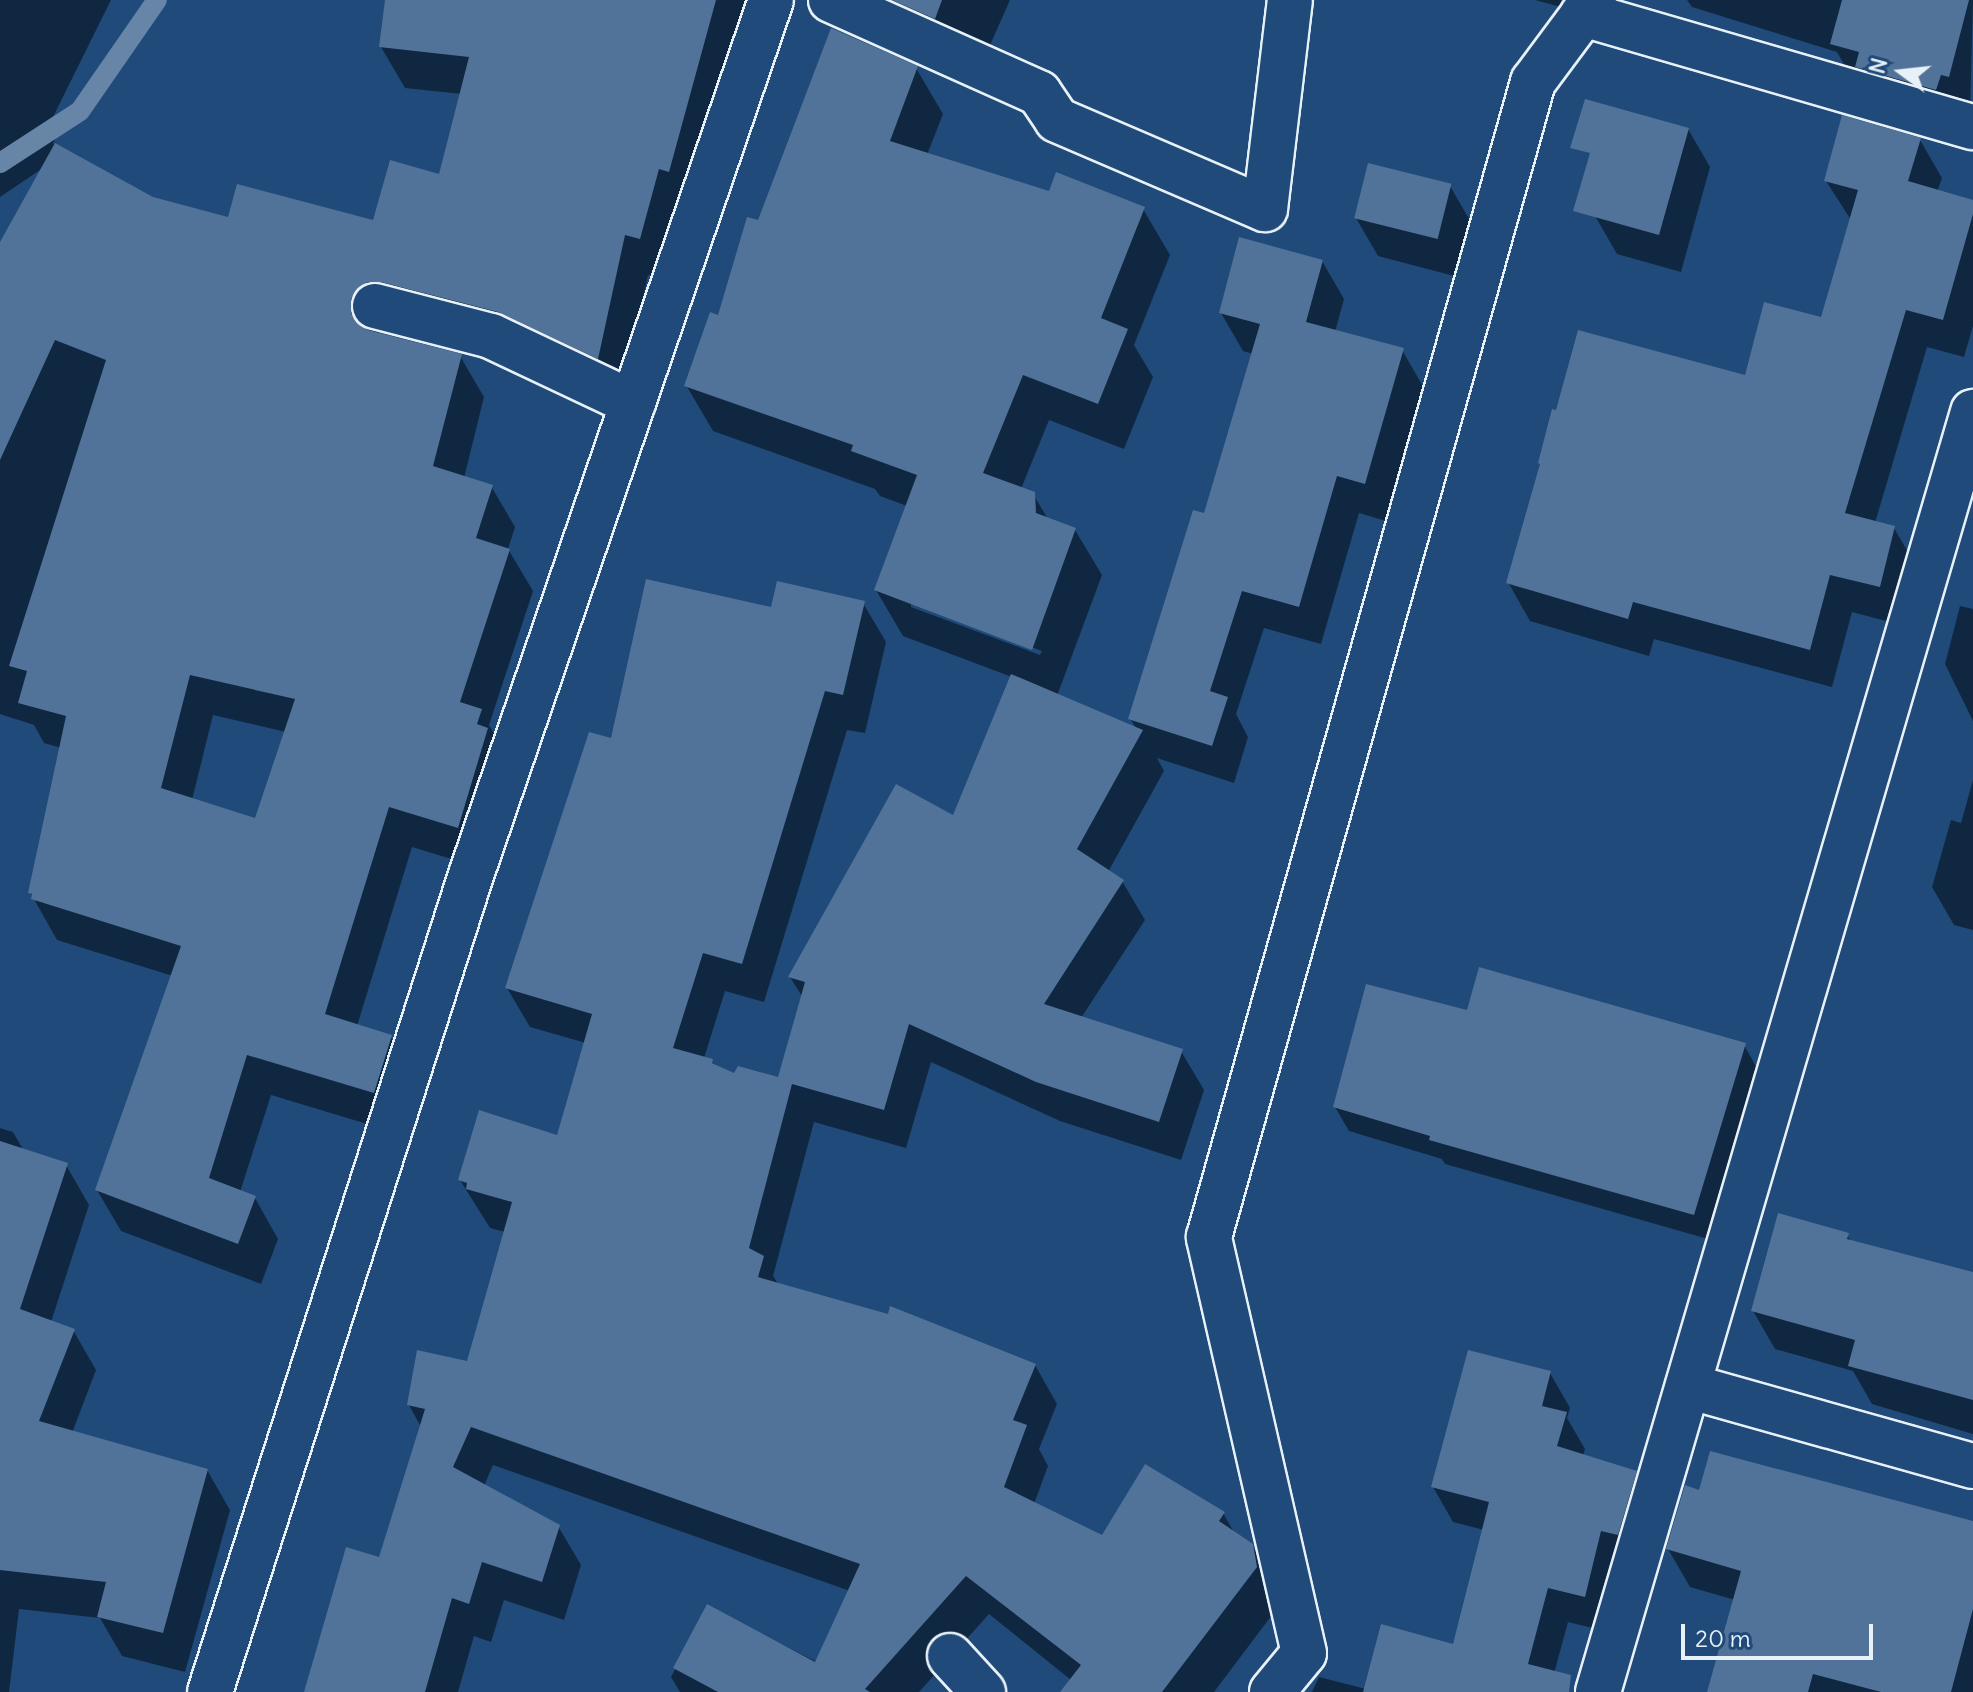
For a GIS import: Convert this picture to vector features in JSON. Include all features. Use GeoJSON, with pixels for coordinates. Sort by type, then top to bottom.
{"type":"FeatureCollection","features":[{"type":"Feature","properties":{"kind":"street"},"geometry":{"type":"LineString","coordinates":[[210,1692],[470,878],[771,0]]}},
{"type":"Feature","properties":{"kind":"street"},"geometry":{"type":"LineString","coordinates":[[831,0],[1039,93],[1057,120],[1265,209],[1290,0]]}},
{"type":"Feature","properties":{"kind":"street"},"geometry":{"type":"LineString","coordinates":[[1272,1692],[1304,1653],[1209,1237],[1533,82],[1577,10],[1973,127]]}},
{"type":"Feature","properties":{"kind":"street"},"geometry":{"type":"LineString","coordinates":[[375,306],[491,336],[633,403]]}},
{"type":"Feature","properties":{"kind":"street"},"geometry":{"type":"LineString","coordinates":[[1598,1692],[1973,412]]}},
{"type":"Feature","properties":{"kind":"street"},"geometry":{"type":"LineString","coordinates":[[1688,1386],[1973,1466]]}},
{"type":"Feature","properties":{"kind":"street"},"geometry":{"type":"LineString","coordinates":[[950,1656],[983,1692]]}},
{"type":"Feature","properties":{"kind":"building"},"geometry":{"type":"Polygon","coordinates":[[[385,0],[716,0],[669,172],[659,169],[640,239],[625,235],[598,359],[498,312],[381,282],[368,282],[358,288],[351,299],[351,313],[357,323],[368,330],[462,354],[433,466],[493,485],[476,538],[510,549],[460,702],[482,709],[477,724],[488,728],[458,828],[389,807],[325,1014],[392,1035],[374,1093],[247,1055],[209,1178],[256,1196],[238,1244],[95,1190],[181,946],[31,899],[32,894],[28,893],[66,716],[18,703],[27,671],[9,666],[106,360],[55,340],[0,460],[0,242],[55,143],[153,197],[228,217],[237,184],[373,220],[390,160],[439,174],[469,57],[379,47],[385,0]],[[190,675],[161,788],[255,818],[295,699],[190,675]]]}},
{"type":"Feature","properties":{"kind":"building"},"geometry":{"type":"Polygon","coordinates":[[[892,0],[942,0],[935,19],[892,0]]]}},
{"type":"Feature","properties":{"kind":"building"},"geometry":{"type":"Polygon","coordinates":[[[1842,0],[1969,0],[1949,77],[1941,75],[1936,90],[1855,67],[1859,52],[1830,44],[1842,0]]]}},
{"type":"Feature","properties":{"kind":"building"},"geometry":{"type":"Polygon","coordinates":[[[831,28],[918,66],[890,141],[1049,191],[1056,172],[1145,207],[1101,318],[1128,329],[1098,404],[1023,375],[983,473],[1035,492],[1036,513],[1076,528],[1032,650],[874,590],[917,475],[851,451],[853,445],[684,386],[710,312],[718,315],[747,217],[758,220],[831,28]]]}},
{"type":"Feature","properties":{"kind":"building"},"geometry":{"type":"Polygon","coordinates":[[[1585,99],[1689,128],[1659,235],[1573,211],[1590,153],[1570,148],[1585,99]]]}},
{"type":"Feature","properties":{"kind":"building"},"geometry":{"type":"Polygon","coordinates":[[[1842,115],[1921,138],[1908,181],[1973,200],[1973,214],[1943,320],[1906,310],[1845,513],[1895,526],[1880,587],[1830,575],[1810,650],[1633,602],[1628,619],[1506,583],[1540,464],[1552,409],[1556,410],[1578,330],[1745,375],[1764,302],[1821,317],[1858,190],[1824,181],[1842,115]]]}},
{"type":"Feature","properties":{"kind":"building"},"geometry":{"type":"Polygon","coordinates":[[[1368,163],[1451,184],[1438,239],[1354,218],[1368,163]]]}},
{"type":"Feature","properties":{"kind":"building"},"geometry":{"type":"Polygon","coordinates":[[[1239,237],[1323,260],[1306,322],[1404,348],[1365,484],[1337,476],[1299,607],[1242,591],[1210,691],[1228,697],[1212,746],[1128,719],[1193,510],[1204,513],[1260,324],[1219,313],[1239,237]]]}},
{"type":"Feature","properties":{"kind":"building"},"geometry":{"type":"Polygon","coordinates":[[[646,579],[771,607],[777,581],[865,601],[843,695],[825,691],[742,964],[703,953],[673,1048],[713,1059],[712,1063],[734,1073],[738,1066],[778,1077],[805,982],[788,977],[896,784],[953,815],[1011,674],[1143,730],[1077,849],[1124,880],[1044,1004],[1183,1049],[1159,1122],[1036,1082],[909,1024],[884,1110],[792,1084],[749,1248],[764,1256],[758,1277],[888,1314],[890,1306],[1036,1364],[1013,1420],[1027,1425],[1004,1487],[1102,1535],[1145,1464],[1225,1512],[1219,1521],[1253,1544],[1257,1567],[1162,1692],[1060,1692],[1081,1665],[966,1576],[865,1689],[870,1692],[718,1692],[673,1668],[707,1604],[815,1662],[860,1564],[471,1427],[453,1467],[560,1525],[542,1582],[482,1562],[469,1604],[452,1598],[425,1692],[304,1692],[346,1547],[379,1557],[425,1409],[407,1405],[417,1350],[467,1361],[512,1202],[466,1189],[467,1183],[458,1180],[479,1110],[557,1135],[592,1014],[505,988],[589,732],[611,738],[646,579]]]}},
{"type":"Feature","properties":{"kind":"building"},"geometry":{"type":"Polygon","coordinates":[[[1479,967],[1746,1043],[1694,1215],[1429,1140],[1430,1136],[1333,1107],[1366,984],[1467,1010],[1479,967]]]}},
{"type":"Feature","properties":{"kind":"building"},"geometry":{"type":"Polygon","coordinates":[[[0,1141],[68,1163],[20,1309],[75,1329],[39,1421],[208,1469],[163,1633],[97,1617],[106,1582],[0,1570],[0,1141]]]}},
{"type":"Feature","properties":{"kind":"building"},"geometry":{"type":"Polygon","coordinates":[[[1778,1213],[1849,1233],[1847,1239],[1973,1272],[1973,1400],[1848,1366],[1855,1340],[1751,1311],[1778,1213]]]}},
{"type":"Feature","properties":{"kind":"building"},"geometry":{"type":"Polygon","coordinates":[[[1468,1350],[1551,1371],[1542,1406],[1567,1412],[1557,1446],[1637,1471],[1618,1535],[1601,1531],[1585,1597],[1548,1588],[1528,1664],[1571,1675],[1569,1692],[1363,1692],[1381,1624],[1453,1644],[1489,1502],[1431,1487],[1468,1350]]]}},
{"type":"Feature","properties":{"kind":"building"},"geometry":{"type":"Polygon","coordinates":[[[1710,1451],[1973,1521],[1973,1609],[1951,1692],[1881,1692],[1813,1674],[1808,1692],[1707,1692],[1741,1571],[1666,1549],[1685,1485],[1699,1490],[1710,1451]]]}},
{"type":"Feature","properties":{"kind":"waterway"},"geometry":{"type":"LineString","coordinates":[[0,163],[80,111],[157,0]]}}]}
